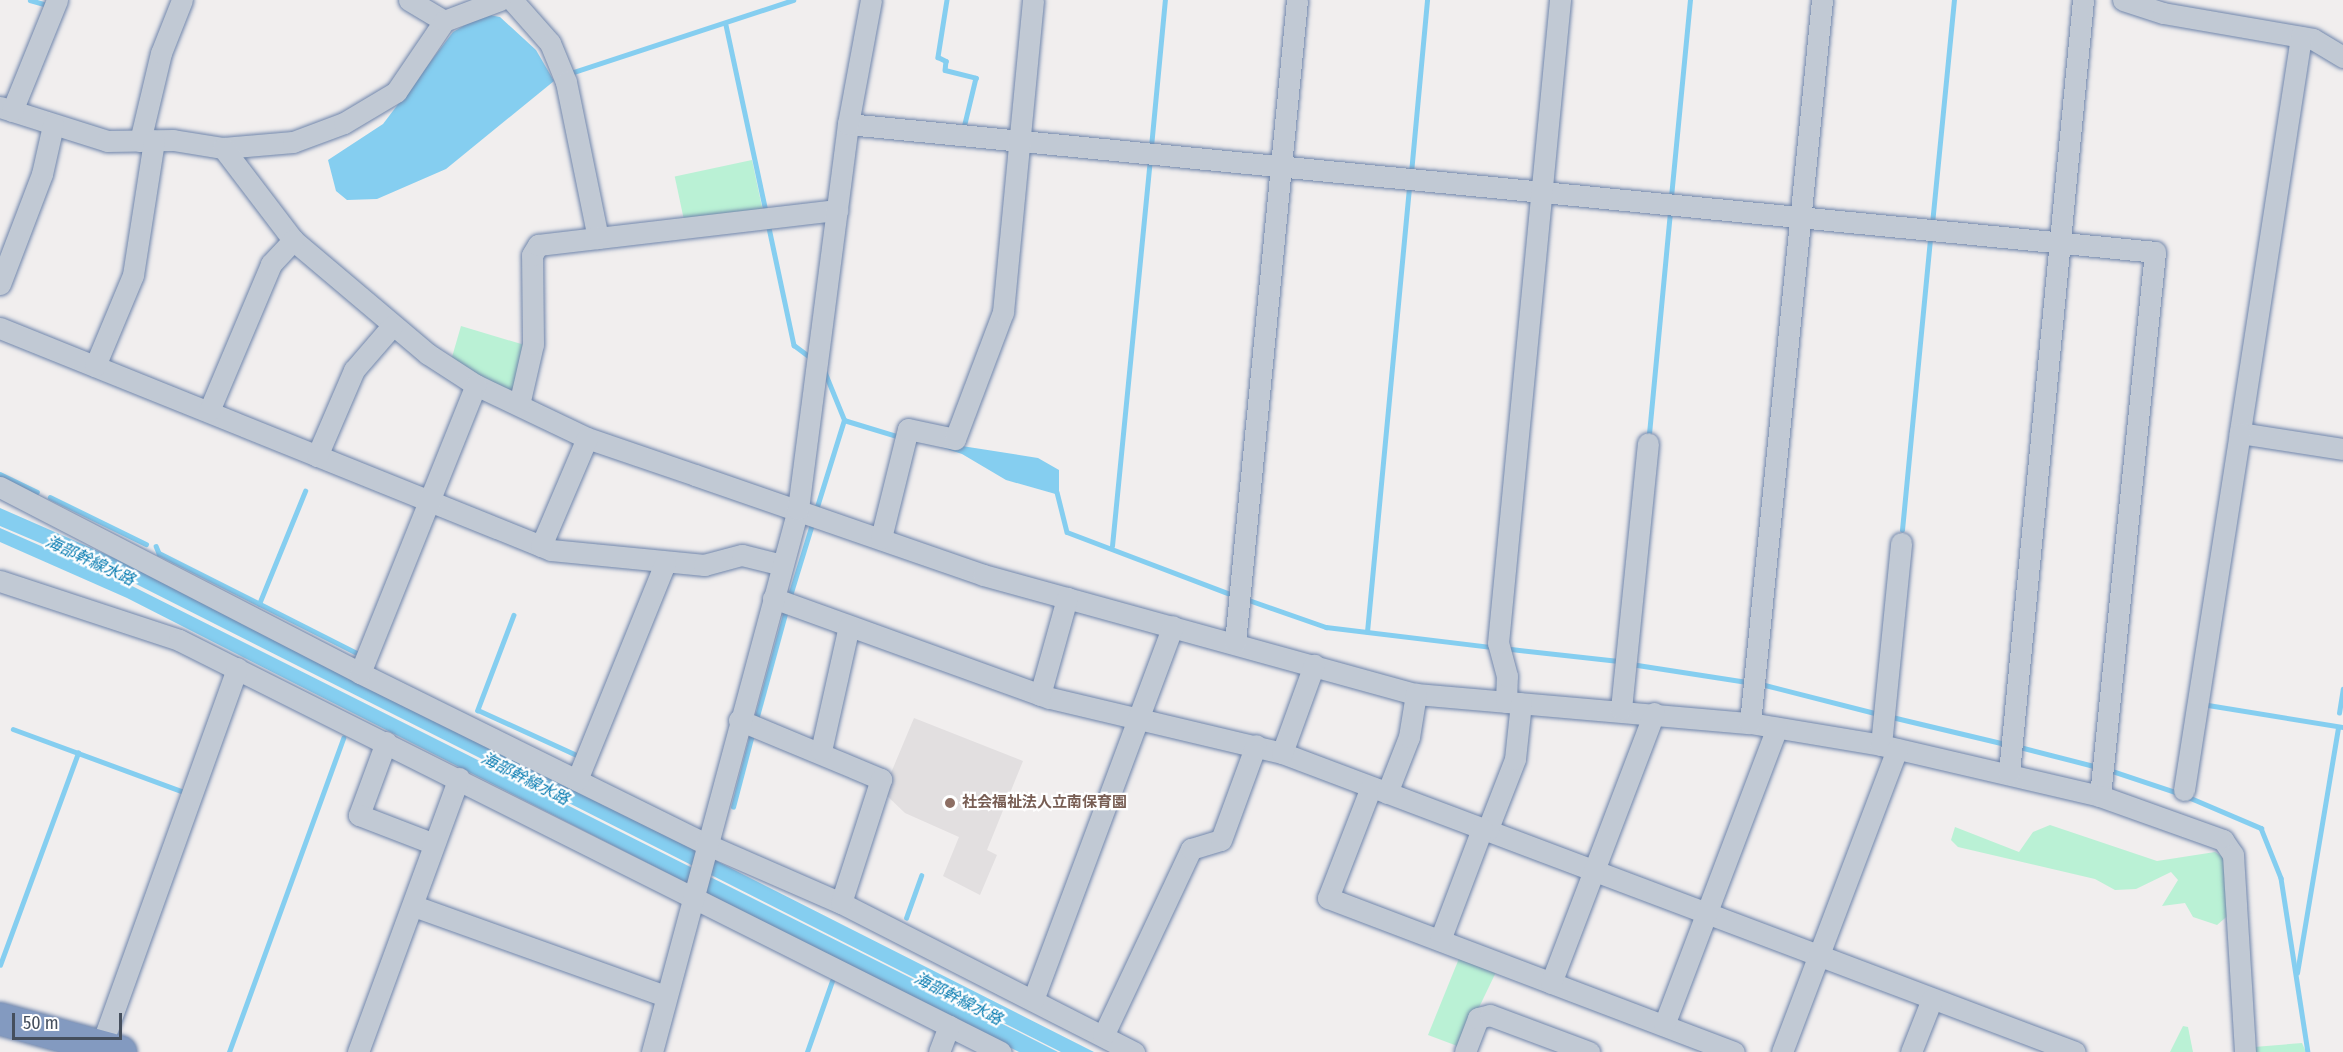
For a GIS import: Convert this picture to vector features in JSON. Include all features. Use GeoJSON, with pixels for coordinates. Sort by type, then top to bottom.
{"type":"FeatureCollection","features":[{"type":"Feature","properties":{"kind":"highway"},"geometry":{"type":"LineString","coordinates":[[0,1019],[107,1050]]}},
{"type":"Feature","properties":{"kind":"street"},"geometry":{"type":"LineString","coordinates":[[57,0],[6,109],[107,141],[147,141],[223,148],[293,142],[344,123],[396,92],[444,21],[500,0]]}},
{"type":"Feature","properties":{"kind":"street"},"geometry":{"type":"LineString","coordinates":[[95,366],[133,275],[147,141],[161,53],[182,0]]}},
{"type":"Feature","properties":{"kind":"street"},"geometry":{"type":"LineString","coordinates":[[409,0],[444,21]]}},
{"type":"Feature","properties":{"kind":"street"},"geometry":{"type":"LineString","coordinates":[[512,0],[550,43],[564,76],[598,238]]}},
{"type":"Feature","properties":{"kind":"street"},"geometry":{"type":"LineString","coordinates":[[652,1052],[706,844],[748,723],[782,601],[782,565],[810,513],[837,210],[848,124],[872,0]]}},
{"type":"Feature","properties":{"kind":"street"},"geometry":{"type":"LineString","coordinates":[[881,538],[908,429],[955,439],[1003,312],[1033,0]]}},
{"type":"Feature","properties":{"kind":"street"},"geometry":{"type":"LineString","coordinates":[[1235,643],[1297,0]]}},
{"type":"Feature","properties":{"kind":"street"},"geometry":{"type":"LineString","coordinates":[[1440,940],[1515,759],[1513,702],[1498,643],[1560,0]]}},
{"type":"Feature","properties":{"kind":"street"},"geometry":{"type":"LineString","coordinates":[[1750,723],[1822,0]]}},
{"type":"Feature","properties":{"kind":"street"},"geometry":{"type":"LineString","coordinates":[[2009,773],[2083,0]]}},
{"type":"Feature","properties":{"kind":"street"},"geometry":{"type":"LineString","coordinates":[[2123,0],[2163,13],[2301,37],[2343,57]]}},
{"type":"Feature","properties":{"kind":"street"},"geometry":{"type":"LineString","coordinates":[[2184,790],[2301,37]]}},
{"type":"Feature","properties":{"kind":"street"},"geometry":{"type":"LineString","coordinates":[[848,124],[2155,252],[2100,796]]}},
{"type":"Feature","properties":{"kind":"street"},"geometry":{"type":"LineString","coordinates":[[0,284],[42,174],[54,125]]}},
{"type":"Feature","properties":{"kind":"street"},"geometry":{"type":"LineString","coordinates":[[223,148],[293,240],[392,326],[476,385],[587,438],[881,538],[1067,598],[1416,694],[1622,709],[1750,723],[1889,747],[2009,773],[2100,796],[2229,845],[2245,1052]]}},
{"type":"Feature","properties":{"kind":"street"},"geometry":{"type":"LineString","coordinates":[[519,405],[533,344],[532,255],[538,245],[837,210]]}},
{"type":"Feature","properties":{"kind":"street"},"geometry":{"type":"LineString","coordinates":[[209,411],[271,264],[293,240]]}},
{"type":"Feature","properties":{"kind":"street"},"geometry":{"type":"LineString","coordinates":[[317,456],[354,370],[392,326]]}},
{"type":"Feature","properties":{"kind":"street"},"geometry":{"type":"LineString","coordinates":[[0,328],[541,546],[665,563],[704,565],[742,555],[782,565]]}},
{"type":"Feature","properties":{"kind":"street"},"geometry":{"type":"LineString","coordinates":[[360,673],[476,385]]}},
{"type":"Feature","properties":{"kind":"street"},"geometry":{"type":"LineString","coordinates":[[2240,433],[2343,449]]}},
{"type":"Feature","properties":{"kind":"street"},"geometry":{"type":"LineString","coordinates":[[541,546],[587,438]]}},
{"type":"Feature","properties":{"kind":"street"},"geometry":{"type":"LineString","coordinates":[[1622,709],[1648,443]]}},
{"type":"Feature","properties":{"kind":"street"},"geometry":{"type":"LineString","coordinates":[[0,487],[360,673],[706,844],[841,903],[1134,1052]]}},
{"type":"Feature","properties":{"kind":"street"},"geometry":{"type":"LineString","coordinates":[[1782,1052],[1819,956],[1889,747],[1901,543]]}},
{"type":"Feature","properties":{"kind":"street"},"geometry":{"type":"LineString","coordinates":[[577,780],[665,563]]}},
{"type":"Feature","properties":{"kind":"street"},"geometry":{"type":"LineString","coordinates":[[0,581],[179,640],[693,893],[1001,1052]]}},
{"type":"Feature","properties":{"kind":"street"},"geometry":{"type":"LineString","coordinates":[[1040,694],[1067,598]]}},
{"type":"Feature","properties":{"kind":"street"},"geometry":{"type":"LineString","coordinates":[[782,601],[1040,694],[1282,753],[2075,1052]]}},
{"type":"Feature","properties":{"kind":"street"},"geometry":{"type":"LineString","coordinates":[[821,751],[849,626]]}},
{"type":"Feature","properties":{"kind":"street"},"geometry":{"type":"LineString","coordinates":[[1033,1000],[1173,626]]}},
{"type":"Feature","properties":{"kind":"street"},"geometry":{"type":"LineString","coordinates":[[1282,753],[1314,666]]}},
{"type":"Feature","properties":{"kind":"street"},"geometry":{"type":"LineString","coordinates":[[107,1050],[237,668]]}},
{"type":"Feature","properties":{"kind":"street"},"geometry":{"type":"LineString","coordinates":[[1416,694],[1409,737],[1379,790],[1328,898],[1734,1052]]}},
{"type":"Feature","properties":{"kind":"street"},"geometry":{"type":"LineString","coordinates":[[1551,983],[1654,713]]}},
{"type":"Feature","properties":{"kind":"street"},"geometry":{"type":"LineString","coordinates":[[748,723],[821,751],[881,779],[841,903]]}},
{"type":"Feature","properties":{"kind":"street"},"geometry":{"type":"LineString","coordinates":[[1664,1025],[1777,728]]}},
{"type":"Feature","properties":{"kind":"street"},"geometry":{"type":"LineString","coordinates":[[386,742],[358,815],[434,844]]}},
{"type":"Feature","properties":{"kind":"street"},"geometry":{"type":"LineString","coordinates":[[1103,1036],[1191,849],[1221,840],[1256,745]]}},
{"type":"Feature","properties":{"kind":"street"},"geometry":{"type":"LineString","coordinates":[[358,1052],[414,906],[459,778]]}},
{"type":"Feature","properties":{"kind":"street"},"geometry":{"type":"LineString","coordinates":[[414,906],[666,996]]}},
{"type":"Feature","properties":{"kind":"street"},"geometry":{"type":"LineString","coordinates":[[1911,1052],[1932,999]]}},
{"type":"Feature","properties":{"kind":"street"},"geometry":{"type":"LineString","coordinates":[[1465,1052],[1478,1018],[1490,1015],[1550,1045],[1589,1052]]}},
{"type":"Feature","properties":{"kind":"street"},"geometry":{"type":"LineString","coordinates":[[939,1052],[949,1026]]}},
{"type":"Feature","properties":{"kind":"shaded area","name":"社会福祉法人立南保育園"},"geometry":{"type":"Polygon","coordinates":[[[914,718],[1023,761],[987,850],[997,855],[980,895],[943,876],[959,837],[905,813],[883,792],[914,718]]]}},
{"type":"Feature","properties":{"kind":"green space"},"geometry":{"type":"Polygon","coordinates":[[[752,160],[763,214],[686,230],[675,176],[752,160]]]}},
{"type":"Feature","properties":{"kind":"green space"},"geometry":{"type":"Polygon","coordinates":[[[461,326],[528,346],[516,398],[450,364],[461,326]]]}},
{"type":"Feature","properties":{"kind":"green space"},"geometry":{"type":"Polygon","coordinates":[[[2050,825],[2157,861],[2215,852],[2223,857],[2231,913],[2217,925],[2193,917],[2185,903],[2162,906],[2178,880],[2171,872],[2136,889],[2115,890],[2095,879],[1958,847],[1951,840],[1955,827],[2019,852],[2033,832],[2050,825]]]}},
{"type":"Feature","properties":{"kind":"green space"},"geometry":{"type":"Polygon","coordinates":[[[1460,956],[1497,970],[1460,1047],[1428,1035],[1460,956]]]}},
{"type":"Feature","properties":{"kind":"green space"},"geometry":{"type":"Polygon","coordinates":[[[2183,1026],[2188,1027],[2193,1052],[2170,1052],[2183,1026]]]}},
{"type":"Feature","properties":{"kind":"green space"},"geometry":{"type":"Polygon","coordinates":[[[2302,1043],[2306,1052],[2252,1052],[2254,1047],[2302,1043]]]}},
{"type":"Feature","properties":{"kind":"water"},"geometry":{"type":"Polygon","coordinates":[[[484,14],[500,17],[536,50],[554,81],[446,169],[377,199],[347,200],[336,191],[328,160],[383,124],[453,32],[484,14]]]}},
{"type":"Feature","properties":{"kind":"water"},"geometry":{"type":"Polygon","coordinates":[[[917,439],[1038,458],[1059,470],[1059,495],[1006,480],[962,454],[917,439]]]}},
{"type":"Feature","properties":{"kind":"water","name":"海部幹線水路"},"geometry":{"type":"Polygon","coordinates":[[[0,508],[137,568],[1094,1052],[1061,1052],[132,582],[0,526],[0,508]]]}},
{"type":"Feature","properties":{"kind":"water"},"geometry":{"type":"Polygon","coordinates":[[[0,528],[130,585],[1058,1052],[1019,1052],[127,598],[0,542],[0,528]]]}},
{"type":"Feature","properties":{"kind":"waterway"},"geometry":{"type":"LineString","coordinates":[[30,0],[47,5]]}},
{"type":"Feature","properties":{"kind":"waterway"},"geometry":{"type":"LineString","coordinates":[[568,74],[793,0]]}},
{"type":"Feature","properties":{"kind":"waterway"},"geometry":{"type":"LineString","coordinates":[[947,0],[938,57],[946,61],[945,70],[976,78],[964,128]]}},
{"type":"Feature","properties":{"kind":"waterway"},"geometry":{"type":"LineString","coordinates":[[1151,147],[1165,0]]}},
{"type":"Feature","properties":{"kind":"waterway"},"geometry":{"type":"LineString","coordinates":[[1411,173],[1427,0]]}},
{"type":"Feature","properties":{"kind":"waterway"},"geometry":{"type":"LineString","coordinates":[[1671,197],[1690,0]]}},
{"type":"Feature","properties":{"kind":"waterway"},"geometry":{"type":"LineString","coordinates":[[1932,224],[1954,0]]}},
{"type":"Feature","properties":{"kind":"waterway"},"geometry":{"type":"LineString","coordinates":[[726,25],[766,212]]}},
{"type":"Feature","properties":{"kind":"waterway"},"geometry":{"type":"LineString","coordinates":[[1112,546],[1150,161]]}},
{"type":"Feature","properties":{"kind":"waterway"},"geometry":{"type":"LineString","coordinates":[[1367,632],[1409,185]]}},
{"type":"Feature","properties":{"kind":"waterway"},"geometry":{"type":"LineString","coordinates":[[1649,434],[1670,212]]}},
{"type":"Feature","properties":{"kind":"waterway"},"geometry":{"type":"LineString","coordinates":[[768,223],[794,345],[810,357]]}},
{"type":"Feature","properties":{"kind":"waterway"},"geometry":{"type":"LineString","coordinates":[[1902,530],[1930,238]]}},
{"type":"Feature","properties":{"kind":"waterway"},"geometry":{"type":"LineString","coordinates":[[816,510],[844,420],[824,371]]}},
{"type":"Feature","properties":{"kind":"waterway"},"geometry":{"type":"LineString","coordinates":[[844,420],[897,436]]}},
{"type":"Feature","properties":{"kind":"waterway"},"geometry":{"type":"LineString","coordinates":[[0,474],[37,492]]}},
{"type":"Feature","properties":{"kind":"waterway"},"geometry":{"type":"LineString","coordinates":[[259,604],[305,491]]}},
{"type":"Feature","properties":{"kind":"waterway"},"geometry":{"type":"LineString","coordinates":[[1057,492],[1067,532],[1233,595]]}},
{"type":"Feature","properties":{"kind":"waterway"},"geometry":{"type":"LineString","coordinates":[[50,497],[146,544]]}},
{"type":"Feature","properties":{"kind":"waterway"},"geometry":{"type":"LineString","coordinates":[[789,599],[813,521]]}},
{"type":"Feature","properties":{"kind":"waterway"},"geometry":{"type":"LineString","coordinates":[[156,546],[159,553],[355,652]]}},
{"type":"Feature","properties":{"kind":"waterway"},"geometry":{"type":"LineString","coordinates":[[1246,599],[1326,627],[1492,647]]}},
{"type":"Feature","properties":{"kind":"waterway"},"geometry":{"type":"LineString","coordinates":[[756,720],[786,610]]}},
{"type":"Feature","properties":{"kind":"waterway"},"geometry":{"type":"LineString","coordinates":[[514,615],[478,710],[579,756]]}},
{"type":"Feature","properties":{"kind":"waterway"},"geometry":{"type":"LineString","coordinates":[[1511,649],[1618,661]]}},
{"type":"Feature","properties":{"kind":"waterway"},"geometry":{"type":"LineString","coordinates":[[1631,664],[1747,682]]}},
{"type":"Feature","properties":{"kind":"waterway"},"geometry":{"type":"LineString","coordinates":[[1761,684],[1879,714]]}},
{"type":"Feature","properties":{"kind":"waterway"},"geometry":{"type":"LineString","coordinates":[[2339,713],[2343,689]]}},
{"type":"Feature","properties":{"kind":"waterway"},"geometry":{"type":"LineString","coordinates":[[2208,705],[2343,727]]}},
{"type":"Feature","properties":{"kind":"waterway"},"geometry":{"type":"LineString","coordinates":[[1892,717],[2005,744]]}},
{"type":"Feature","properties":{"kind":"waterway"},"geometry":{"type":"LineString","coordinates":[[2297,973],[2338,727]]}},
{"type":"Feature","properties":{"kind":"waterway"},"geometry":{"type":"LineString","coordinates":[[13,729],[187,793]]}},
{"type":"Feature","properties":{"kind":"waterway"},"geometry":{"type":"LineString","coordinates":[[733,807],[753,731]]}},
{"type":"Feature","properties":{"kind":"waterway"},"geometry":{"type":"LineString","coordinates":[[229,1052],[343,738]]}},
{"type":"Feature","properties":{"kind":"waterway"},"geometry":{"type":"LineString","coordinates":[[2016,746],[2098,767]]}},
{"type":"Feature","properties":{"kind":"waterway"},"geometry":{"type":"LineString","coordinates":[[0,965],[78,753]]}},
{"type":"Feature","properties":{"kind":"waterway"},"geometry":{"type":"LineString","coordinates":[[2109,770],[2178,793]]}},
{"type":"Feature","properties":{"kind":"waterway"},"geometry":{"type":"LineString","coordinates":[[2186,796],[2261,828],[2281,878],[2308,1052]]}},
{"type":"Feature","properties":{"kind":"waterway"},"geometry":{"type":"LineString","coordinates":[[906,918],[921,876]]}},
{"type":"Feature","properties":{"kind":"waterway"},"geometry":{"type":"LineString","coordinates":[[807,1052],[832,981]]}},
{"type":"Feature","properties":{"kind":"place","name":"社会福祉法人立南保育園"},"geometry":{"type":"Point","coordinates":[950,803]}}]}
